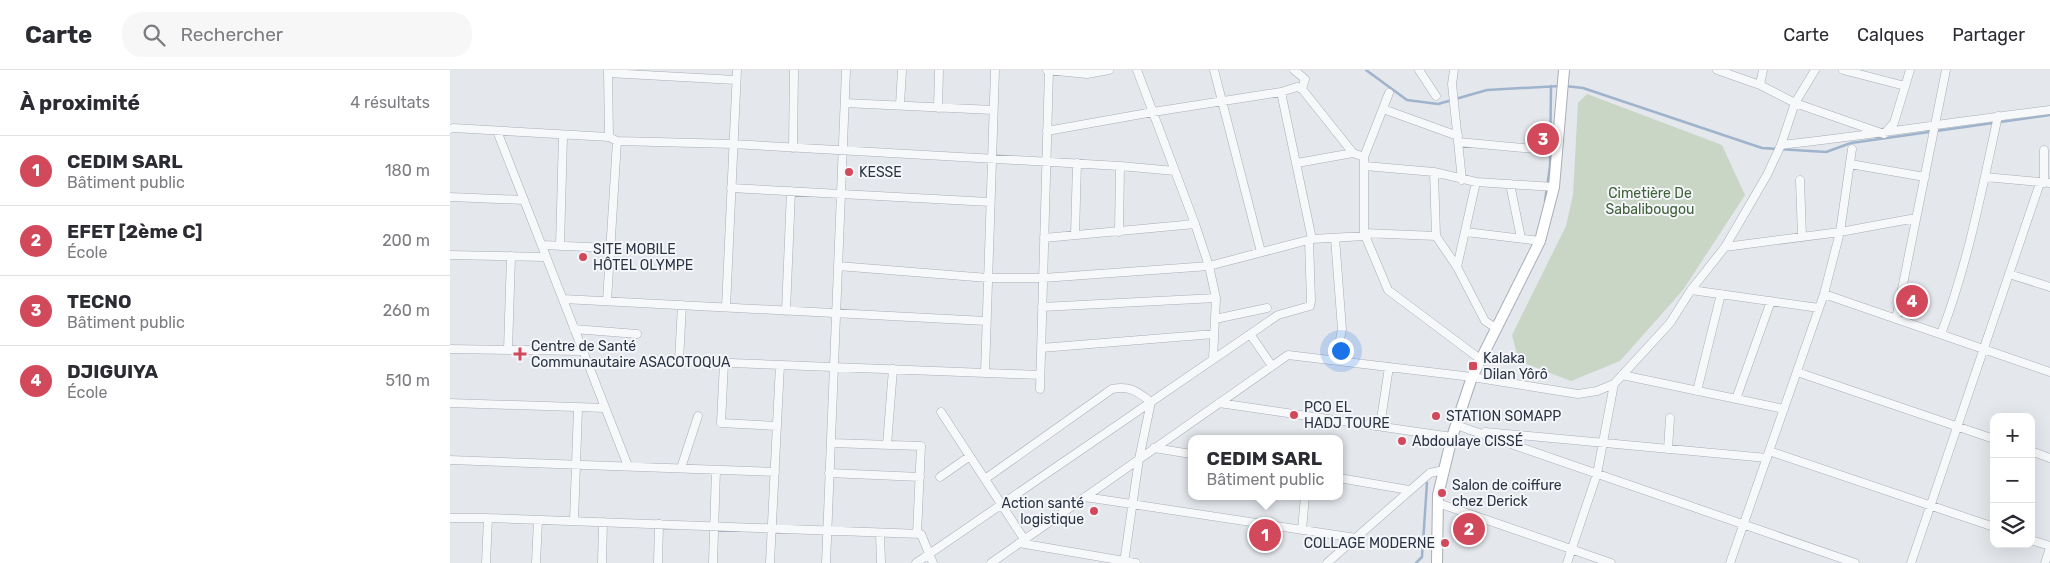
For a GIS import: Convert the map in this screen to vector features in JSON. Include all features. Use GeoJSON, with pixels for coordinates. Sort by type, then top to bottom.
{"type":"FeatureCollection","features":[{"type":"Feature","properties":{"kind":"main road"},"geometry":{"type":"LineString","coordinates":[[1435,562],[1438,503],[1452,437],[1480,359],[1540,240],[1554,187],[1561,85],[1564,70]]}},
{"type":"Feature","properties":{"kind":"street"},"geometry":{"type":"LineString","coordinates":[[726,308],[737,70]]}},
{"type":"Feature","properties":{"kind":"street"},"geometry":{"type":"LineString","coordinates":[[792,148],[794,70]]}},
{"type":"Feature","properties":{"kind":"street"},"geometry":{"type":"LineString","coordinates":[[826,563],[846,70]]}},
{"type":"Feature","properties":{"kind":"street"},"geometry":{"type":"LineString","coordinates":[[900,105],[902,70]]}},
{"type":"Feature","properties":{"kind":"street"},"geometry":{"type":"LineString","coordinates":[[938,108],[939,70]]}},
{"type":"Feature","properties":{"kind":"street"},"geometry":{"type":"LineString","coordinates":[[984,373],[995,70]]}},
{"type":"Feature","properties":{"kind":"street"},"geometry":{"type":"LineString","coordinates":[[1040,389],[1048,70],[1087,74],[1109,70]]}},
{"type":"Feature","properties":{"kind":"street"},"geometry":{"type":"LineString","coordinates":[[1137,70],[1209,266],[1216,298],[1213,359]]}},
{"type":"Feature","properties":{"kind":"street"},"geometry":{"type":"LineString","coordinates":[[1214,70],[1261,252]]}},
{"type":"Feature","properties":{"kind":"street"},"geometry":{"type":"LineString","coordinates":[[1294,70],[1305,79],[1302,89]]}},
{"type":"Feature","properties":{"kind":"street"},"geometry":{"type":"LineString","coordinates":[[1419,70],[1436,96]]}},
{"type":"Feature","properties":{"kind":"street"},"geometry":{"type":"LineString","coordinates":[[1454,70],[1452,84],[1462,180]]}},
{"type":"Feature","properties":{"kind":"street"},"geometry":{"type":"LineString","coordinates":[[1718,70],[1760,85],[1794,103],[1884,134]]}},
{"type":"Feature","properties":{"kind":"street"},"geometry":{"type":"LineString","coordinates":[[1760,85],[1763,70]]}},
{"type":"Feature","properties":{"kind":"street"},"geometry":{"type":"LineString","coordinates":[[991,563],[1288,355],[1472,377],[1578,394],[1597,391],[1614,384],[1670,323],[1724,247],[1767,175],[1781,146],[1794,103],[1815,70]]}},
{"type":"Feature","properties":{"kind":"street"},"geometry":{"type":"LineString","coordinates":[[1843,70],[1906,86]]}},
{"type":"Feature","properties":{"kind":"street"},"geometry":{"type":"LineString","coordinates":[[1884,134],[1894,123],[1910,70]]}},
{"type":"Feature","properties":{"kind":"street"},"geometry":{"type":"LineString","coordinates":[[1896,319],[1946,70]]}},
{"type":"Feature","properties":{"kind":"street"},"geometry":{"type":"LineString","coordinates":[[609,137],[608,71],[736,80]]}},
{"type":"Feature","properties":{"kind":"street"},"geometry":{"type":"LineString","coordinates":[[1047,131],[1281,92],[1297,87],[1302,89],[1353,153]]}},
{"type":"Feature","properties":{"kind":"street"},"geometry":{"type":"LineString","coordinates":[[916,563],[1278,315],[1310,306],[1311,240],[1297,163],[1281,92]]}},
{"type":"Feature","properties":{"kind":"street"},"geometry":{"type":"LineString","coordinates":[[1389,93],[1364,157],[1365,235],[1388,290],[1480,359]]}},
{"type":"Feature","properties":{"kind":"street"},"geometry":{"type":"LineString","coordinates":[[845,103],[993,110]]}},
{"type":"Feature","properties":{"kind":"street"},"geometry":{"type":"LineString","coordinates":[[1383,109],[1458,139],[1557,151]]}},
{"type":"Feature","properties":{"kind":"street"},"geometry":{"type":"LineString","coordinates":[[1781,146],[1884,134],[1935,124],[2050,110]]}},
{"type":"Feature","properties":{"kind":"street"},"geometry":{"type":"LineString","coordinates":[[1940,334],[1952,304],[1985,177],[1998,116]]}},
{"type":"Feature","properties":{"kind":"street"},"geometry":{"type":"LineString","coordinates":[[450,129],[609,137],[617,141],[733,144],[1120,166],[1175,171]]}},
{"type":"Feature","properties":{"kind":"street"},"geometry":{"type":"LineString","coordinates":[[498,131],[628,466]]}},
{"type":"Feature","properties":{"kind":"street"},"geometry":{"type":"LineString","coordinates":[[560,246],[563,135]]}},
{"type":"Feature","properties":{"kind":"street"},"geometry":{"type":"LineString","coordinates":[[607,301],[617,141]]}},
{"type":"Feature","properties":{"kind":"street"},"geometry":{"type":"LineString","coordinates":[[1730,563],[1820,308],[1840,232],[1852,149]]}},
{"type":"Feature","properties":{"kind":"street"},"geometry":{"type":"LineString","coordinates":[[1911,563],[2009,274],[2045,183],[2044,150]]}},
{"type":"Feature","properties":{"kind":"street"},"geometry":{"type":"LineString","coordinates":[[1297,163],[1353,153],[1364,157]]}},
{"type":"Feature","properties":{"kind":"street"},"geometry":{"type":"LineString","coordinates":[[1076,236],[1077,164]]}},
{"type":"Feature","properties":{"kind":"street"},"geometry":{"type":"LineString","coordinates":[[1850,164],[1925,177]]}},
{"type":"Feature","properties":{"kind":"street"},"geometry":{"type":"LineString","coordinates":[[1119,232],[1120,166]]}},
{"type":"Feature","properties":{"kind":"street"},"geometry":{"type":"LineString","coordinates":[[1365,166],[1434,172],[1476,182],[1554,187]]}},
{"type":"Feature","properties":{"kind":"street"},"geometry":{"type":"LineString","coordinates":[[1434,172],[1436,236],[1458,267],[1485,321],[1496,328]]}},
{"type":"Feature","properties":{"kind":"street"},"geometry":{"type":"LineString","coordinates":[[1985,177],[2045,183]]}},
{"type":"Feature","properties":{"kind":"street"},"geometry":{"type":"LineString","coordinates":[[1800,180],[1802,237]]}},
{"type":"Feature","properties":{"kind":"street"},"geometry":{"type":"LineString","coordinates":[[1458,267],[1476,182]]}},
{"type":"Feature","properties":{"kind":"street"},"geometry":{"type":"LineString","coordinates":[[1510,184],[1521,238]]}},
{"type":"Feature","properties":{"kind":"street"},"geometry":{"type":"LineString","coordinates":[[731,188],[990,202]]}},
{"type":"Feature","properties":{"kind":"street"},"geometry":{"type":"LineString","coordinates":[[786,311],[791,191]]}},
{"type":"Feature","properties":{"kind":"street"},"geometry":{"type":"LineString","coordinates":[[450,197],[524,200]]}},
{"type":"Feature","properties":{"kind":"street"},"geometry":{"type":"LineString","coordinates":[[1724,247],[1840,232],[1916,218]]}},
{"type":"Feature","properties":{"kind":"street"},"geometry":{"type":"LineString","coordinates":[[1044,238],[1195,224]]}},
{"type":"Feature","properties":{"kind":"street"},"geometry":{"type":"LineString","coordinates":[[1466,232],[1540,240]]}},
{"type":"Feature","properties":{"kind":"street"},"geometry":{"type":"LineString","coordinates":[[838,266],[988,278],[1043,278],[1209,266],[1311,240],[1365,235],[1436,236]]}},
{"type":"Feature","properties":{"kind":"street"},"geometry":{"type":"LineString","coordinates":[[1335,238],[1342,329],[1336,360]]}},
{"type":"Feature","properties":{"kind":"street"},"geometry":{"type":"LineString","coordinates":[[542,245],[611,248]]}},
{"type":"Feature","properties":{"kind":"street"},"geometry":{"type":"LineString","coordinates":[[450,255],[546,257]]}},
{"type":"Feature","properties":{"kind":"street"},"geometry":{"type":"LineString","coordinates":[[508,350],[511,256]]}},
{"type":"Feature","properties":{"kind":"street"},"geometry":{"type":"LineString","coordinates":[[2009,274],[2050,288]]}},
{"type":"Feature","properties":{"kind":"street"},"geometry":{"type":"LineString","coordinates":[[1692,290],[1820,308]]}},
{"type":"Feature","properties":{"kind":"street"},"geometry":{"type":"LineString","coordinates":[[1697,391],[1721,294]]}},
{"type":"Feature","properties":{"kind":"street"},"geometry":{"type":"LineString","coordinates":[[1824,294],[2050,372]]}},
{"type":"Feature","properties":{"kind":"street"},"geometry":{"type":"LineString","coordinates":[[1042,307],[1216,298]]}},
{"type":"Feature","properties":{"kind":"street"},"geometry":{"type":"LineString","coordinates":[[563,299],[986,321]]}},
{"type":"Feature","properties":{"kind":"street"},"geometry":{"type":"LineString","coordinates":[[1736,399],[1770,301]]}},
{"type":"Feature","properties":{"kind":"street"},"geometry":{"type":"LineString","coordinates":[[682,305],[679,361],[1040,375]]}},
{"type":"Feature","properties":{"kind":"street"},"geometry":{"type":"LineString","coordinates":[[1215,319],[1267,308]]}},
{"type":"Feature","properties":{"kind":"street"},"geometry":{"type":"LineString","coordinates":[[574,329],[637,334]]}},
{"type":"Feature","properties":{"kind":"street"},"geometry":{"type":"LineString","coordinates":[[1041,348],[1214,334]]}},
{"type":"Feature","properties":{"kind":"street"},"geometry":{"type":"LineString","coordinates":[[1250,334],[1272,366]]}},
{"type":"Feature","properties":{"kind":"street"},"geometry":{"type":"LineString","coordinates":[[450,349],[583,351]]}},
{"type":"Feature","properties":{"kind":"street"},"geometry":{"type":"LineString","coordinates":[[724,363],[721,423],[777,426]]}},
{"type":"Feature","properties":{"kind":"street"},"geometry":{"type":"LineString","coordinates":[[770,563],[780,365]]}},
{"type":"Feature","properties":{"kind":"street"},"geometry":{"type":"LineString","coordinates":[[1380,426],[1389,367]]}},
{"type":"Feature","properties":{"kind":"street"},"geometry":{"type":"LineString","coordinates":[[887,445],[893,369]]}},
{"type":"Feature","properties":{"kind":"street"},"geometry":{"type":"LineString","coordinates":[[1797,372],[1990,438]]}},
{"type":"Feature","properties":{"kind":"street"},"geometry":{"type":"LineString","coordinates":[[1622,375],[1784,409]]}},
{"type":"Feature","properties":{"kind":"street"},"geometry":{"type":"LineString","coordinates":[[1567,563],[1596,474],[1614,384]]}},
{"type":"Feature","properties":{"kind":"street"},"geometry":{"type":"LineString","coordinates":[[985,479],[1112,389],[1122,387],[1133,388],[1151,402]]}},
{"type":"Feature","properties":{"kind":"street"},"geometry":{"type":"LineString","coordinates":[[1124,562],[1139,459],[1151,402]]}},
{"type":"Feature","properties":{"kind":"street"},"geometry":{"type":"LineString","coordinates":[[450,403],[605,408]]}},
{"type":"Feature","properties":{"kind":"street"},"geometry":{"type":"LineString","coordinates":[[1219,403],[1452,437]]}},
{"type":"Feature","properties":{"kind":"street"},"geometry":{"type":"LineString","coordinates":[[574,521],[578,408]]}},
{"type":"Feature","properties":{"kind":"street"},"geometry":{"type":"LineString","coordinates":[[942,412],[1002,505],[1022,541],[1136,563]]}},
{"type":"Feature","properties":{"kind":"street"},"geometry":{"type":"LineString","coordinates":[[681,468],[698,416]]}},
{"type":"Feature","properties":{"kind":"street"},"geometry":{"type":"LineString","coordinates":[[1668,449],[1670,418]]}},
{"type":"Feature","properties":{"kind":"street"},"geometry":{"type":"LineString","coordinates":[[1456,425],[1855,563]]}},
{"type":"Feature","properties":{"kind":"street"},"geometry":{"type":"LineString","coordinates":[[1474,431],[1668,449],[1768,455],[1990,526]]}},
{"type":"Feature","properties":{"kind":"street"},"geometry":{"type":"LineString","coordinates":[[831,443],[921,446],[917,534]]}},
{"type":"Feature","properties":{"kind":"street"},"geometry":{"type":"LineString","coordinates":[[1154,448],[1188,454]]}},
{"type":"Feature","properties":{"kind":"street"},"geometry":{"type":"LineString","coordinates":[[2035,453],[2050,458]]}},
{"type":"Feature","properties":{"kind":"street"},"geometry":{"type":"LineString","coordinates":[[940,477],[970,456]]}},
{"type":"Feature","properties":{"kind":"street"},"geometry":{"type":"LineString","coordinates":[[450,460],[774,472]]}},
{"type":"Feature","properties":{"kind":"street"},"geometry":{"type":"LineString","coordinates":[[713,563],[716,470]]}},
{"type":"Feature","properties":{"kind":"street"},"geometry":{"type":"LineString","coordinates":[[1327,563],[1430,473],[1444,470]]}},
{"type":"Feature","properties":{"kind":"street"},"geometry":{"type":"LineString","coordinates":[[830,473],[920,477]]}},
{"type":"Feature","properties":{"kind":"street"},"geometry":{"type":"LineString","coordinates":[[1343,479],[1409,490]]}},
{"type":"Feature","properties":{"kind":"street"},"geometry":{"type":"LineString","coordinates":[[1085,497],[1356,538]]}},
{"type":"Feature","properties":{"kind":"street"},"geometry":{"type":"LineString","coordinates":[[1302,530],[1305,500]]}},
{"type":"Feature","properties":{"kind":"street"},"geometry":{"type":"LineString","coordinates":[[1438,503],[1612,563]]}},
{"type":"Feature","properties":{"kind":"street"},"geometry":{"type":"LineString","coordinates":[[450,518],[921,534],[933,563]]}},
{"type":"Feature","properties":{"kind":"street"},"geometry":{"type":"LineString","coordinates":[[486,563],[488,518]]}},
{"type":"Feature","properties":{"kind":"street"},"geometry":{"type":"LineString","coordinates":[[536,563],[538,520]]}},
{"type":"Feature","properties":{"kind":"street"},"geometry":{"type":"LineString","coordinates":[[602,563],[603,522]]}},
{"type":"Feature","properties":{"kind":"street"},"geometry":{"type":"LineString","coordinates":[[658,563],[659,524]]}},
{"type":"Feature","properties":{"kind":"street"},"geometry":{"type":"LineString","coordinates":[[880,533],[881,563]]}},
{"type":"Feature","properties":{"kind":"street"},"geometry":{"type":"LineString","coordinates":[[2035,541],[2050,547],[2045,563]]}},
{"type":"Feature","properties":{"kind":"green space","name":"Cimetière De Sabalibougou"},"geometry":{"type":"Polygon","coordinates":[[[1587,94],[1722,145],[1745,195],[1683,290],[1620,361],[1571,381],[1519,361],[1512,335],[1566,226],[1573,195],[1578,103],[1587,94]]]}},
{"type":"Feature","properties":{"kind":"waterway"},"geometry":{"type":"LineString","coordinates":[[1366,70],[1407,100],[1438,104],[1487,90],[1560,86]]}},
{"type":"Feature","properties":{"kind":"waterway"},"geometry":{"type":"LineString","coordinates":[[1545,201],[1550,166],[1551,86]]}},
{"type":"Feature","properties":{"kind":"waterway"},"geometry":{"type":"LineString","coordinates":[[1565,86],[1583,88],[1762,148],[1826,152],[1851,143],[2050,115]]}},
{"type":"Feature","properties":{"kind":"waterway"},"geometry":{"type":"LineString","coordinates":[[1416,563],[1422,557],[1427,483]]}},
{"type":"Feature","properties":{"kind":"place","name":"TECNO"},"geometry":{"type":"Point","coordinates":[1543,139]}},
{"type":"Feature","properties":{"kind":"place","name":"KESSE"},"geometry":{"type":"Point","coordinates":[849,172]}},
{"type":"Feature","properties":{"kind":"place","name":"SITE MOBILE HÔTEL OLYMPE"},"geometry":{"type":"Point","coordinates":[583,257]}},
{"type":"Feature","properties":{"kind":"place","name":"DJIGUIYA"},"geometry":{"type":"Point","coordinates":[1912,301]}},
{"type":"Feature","properties":{"kind":"place","name":"Centre de Santé Communautaire ASACOTOQUA"},"geometry":{"type":"Point","coordinates":[520,354]}},
{"type":"Feature","properties":{"kind":"place","name":"Kalaka Dilan Yôrô"},"geometry":{"type":"Point","coordinates":[1473,366]}},
{"type":"Feature","properties":{"kind":"place","name":"PCO EL HADJ TOURE"},"geometry":{"type":"Point","coordinates":[1294,415]}},
{"type":"Feature","properties":{"kind":"place","name":"STATION SOMAPP"},"geometry":{"type":"Point","coordinates":[1436,416]}},
{"type":"Feature","properties":{"kind":"place","name":"Abdoulaye CISSÉ"},"geometry":{"type":"Point","coordinates":[1402,441]}},
{"type":"Feature","properties":{"kind":"place","name":"Salon de coiffure chez Derick"},"geometry":{"type":"Point","coordinates":[1442,493]}},
{"type":"Feature","properties":{"kind":"place","name":"Action santé logistique"},"geometry":{"type":"Point","coordinates":[1094,511]}},
{"type":"Feature","properties":{"kind":"place","name":"EFET [2ème C]"},"geometry":{"type":"Point","coordinates":[1469,529]}},
{"type":"Feature","properties":{"kind":"place","name":"CEDIM SARL"},"geometry":{"type":"Point","coordinates":[1265,535]}},
{"type":"Feature","properties":{"kind":"place","name":"COLLAGE MODERNE"},"geometry":{"type":"Point","coordinates":[1445,543]}}]}
